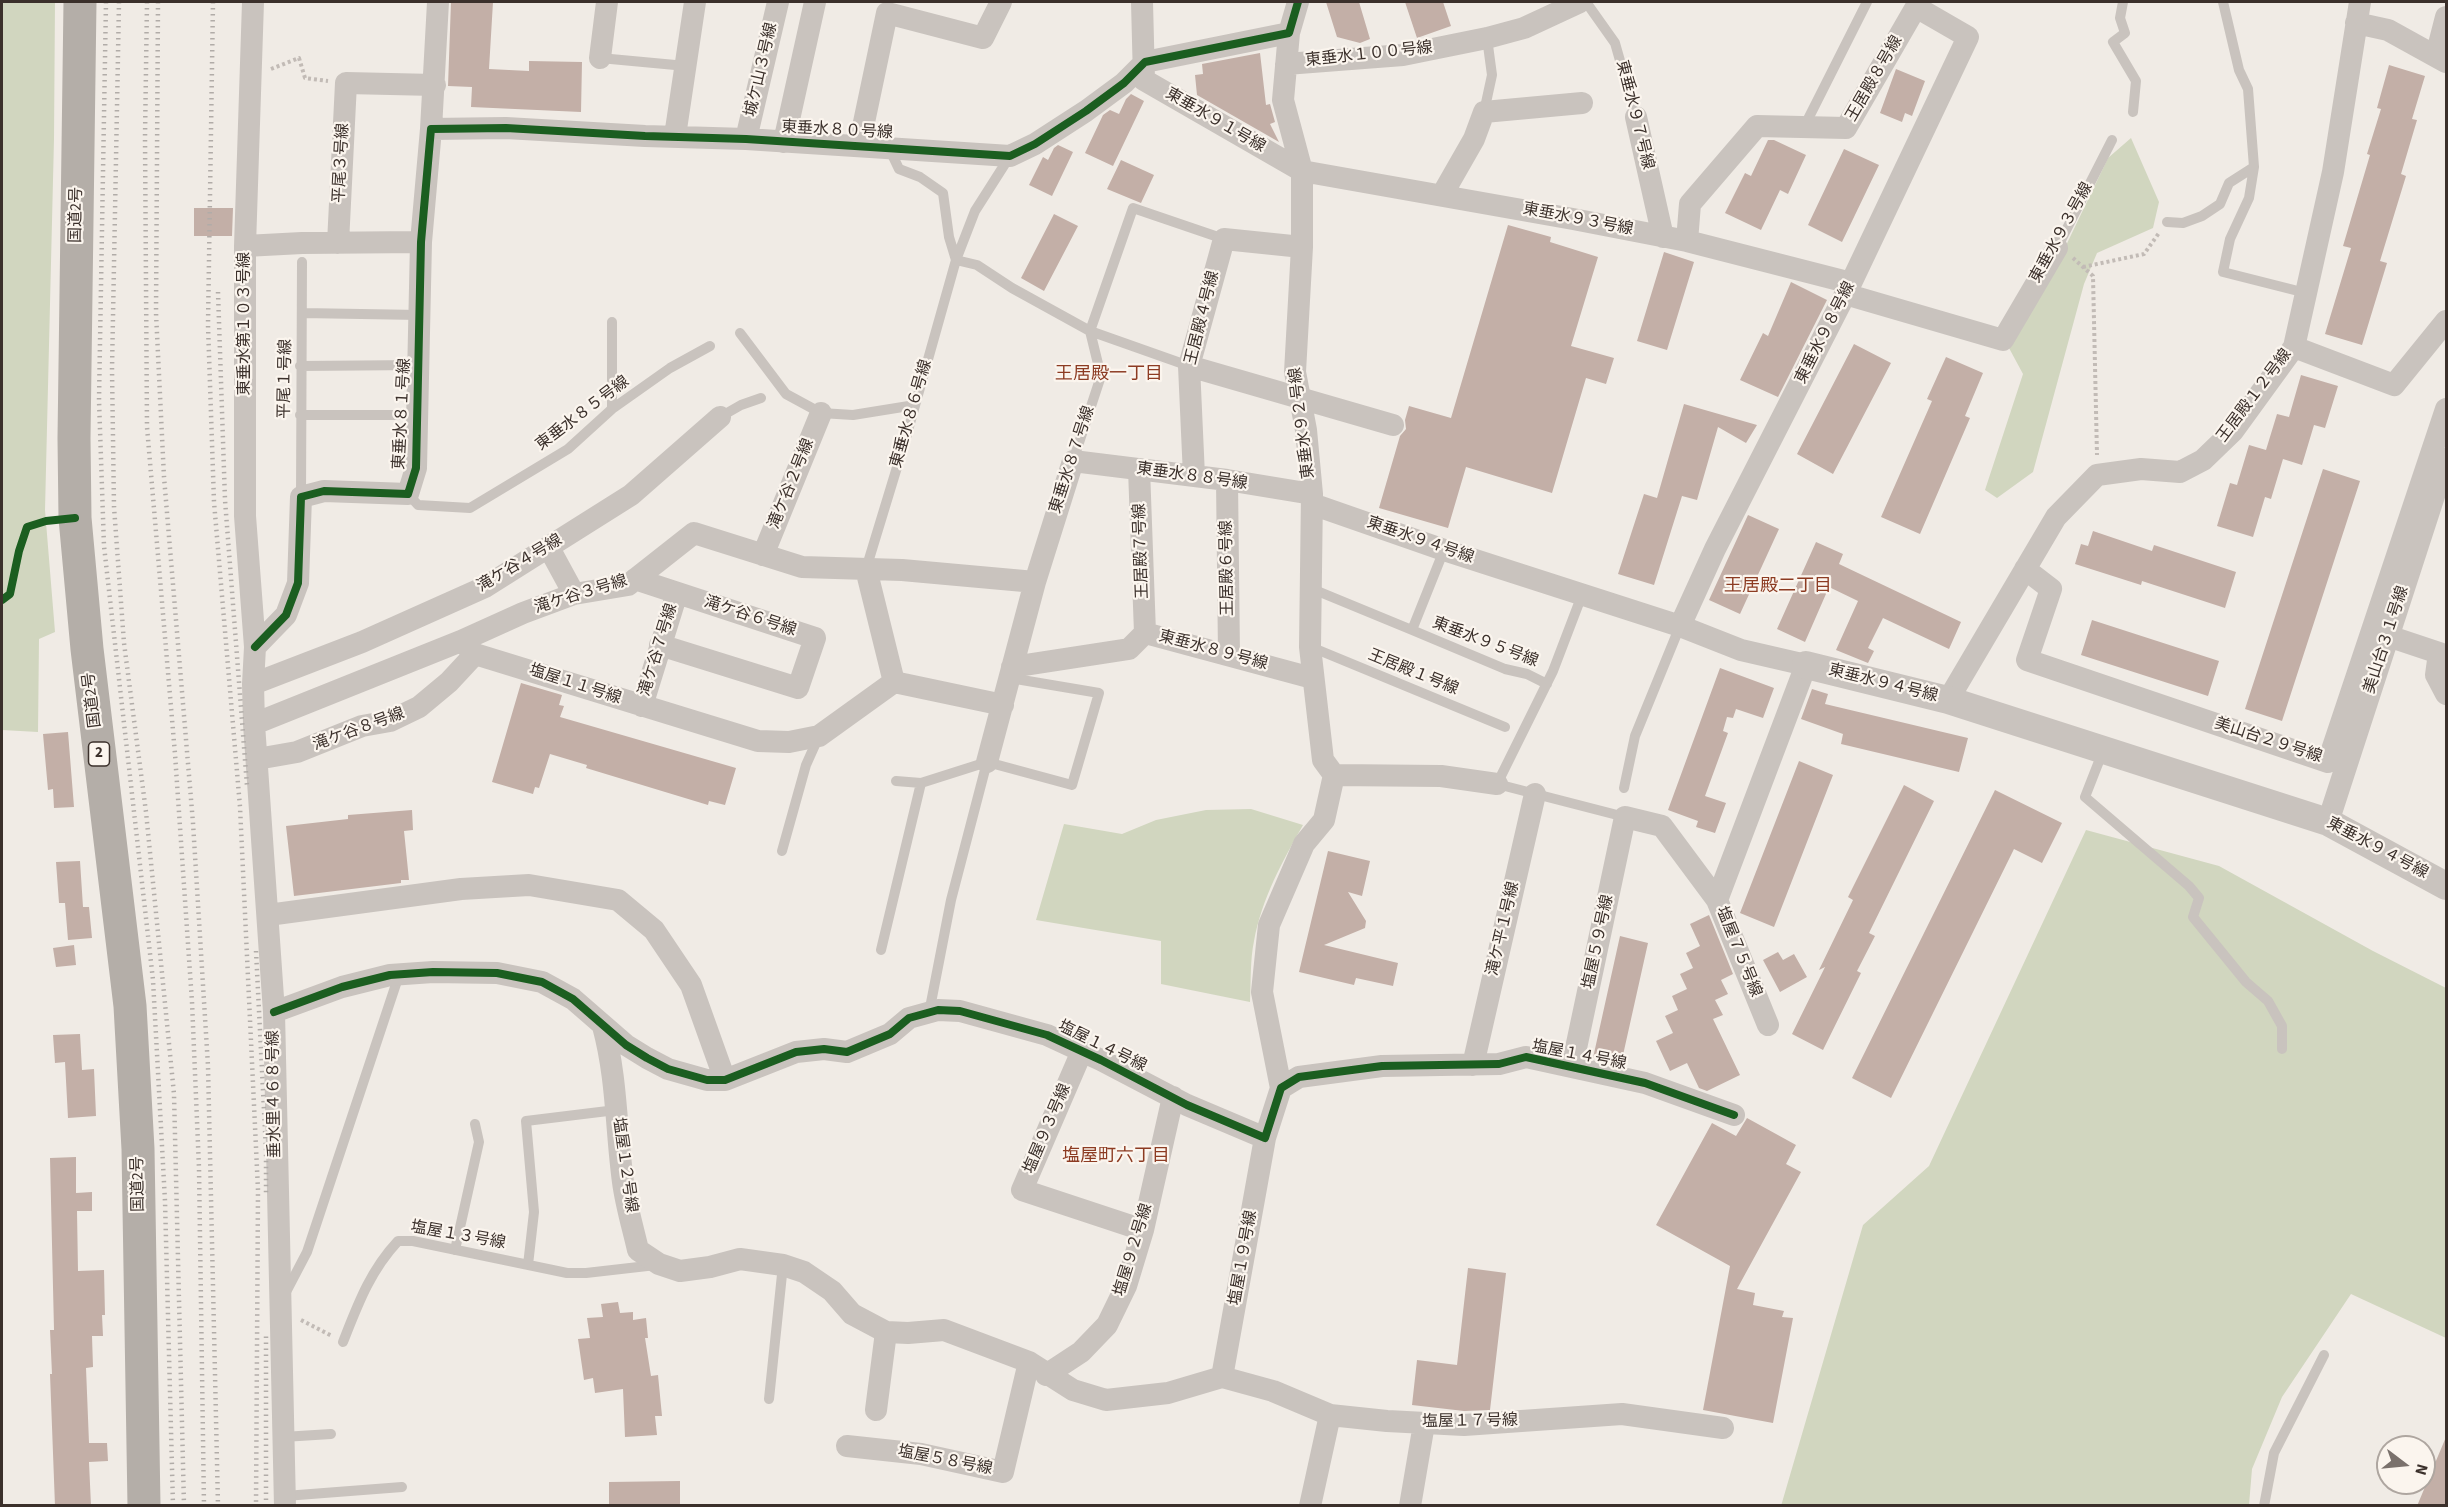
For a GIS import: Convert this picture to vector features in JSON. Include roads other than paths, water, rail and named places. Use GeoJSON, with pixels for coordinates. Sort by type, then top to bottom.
{"type":"FeatureCollection","features":[{"type":"Feature","properties":{"kind":"highway","name":"国道2号"},"geometry":{"type":"LineString","coordinates":[[80,2],[75,518],[87,649],[130,1006],[138,1149],[144,1506]]}},
{"type":"Feature","properties":{"kind":"street","name":"東垂水第１０３号線"},"geometry":{"type":"LineString","coordinates":[[253,2],[249,58],[245,246],[245,516],[255,647]]}},
{"type":"Feature","properties":{"kind":"street"},"geometry":{"type":"LineString","coordinates":[[245,246],[421,242],[435,85],[438,2]]}},
{"type":"Feature","properties":{"kind":"street"},"geometry":{"type":"LineString","coordinates":[[600,58],[607,2]]}},
{"type":"Feature","properties":{"kind":"street"},"geometry":{"type":"LineString","coordinates":[[675,136],[695,2]]}},
{"type":"Feature","properties":{"kind":"street","name":"城ケ山３号線"},"geometry":{"type":"LineString","coordinates":[[746,139],[778,2]]}},
{"type":"Feature","properties":{"kind":"street"},"geometry":{"type":"LineString","coordinates":[[784,142],[815,2]]}},
{"type":"Feature","properties":{"kind":"street"},"geometry":{"type":"LineString","coordinates":[[859,146],[887,13],[983,38],[1001,2]]}},
{"type":"Feature","properties":{"kind":"street"},"geometry":{"type":"LineString","coordinates":[[1142,2],[1145,62],[1289,33],[1298,2]]}},
{"type":"Feature","properties":{"kind":"street","name":"東垂水１００号線"},"geometry":{"type":"LineString","coordinates":[[1286,64],[1403,55],[1487,38],[1524,28],[1580,2]]}},
{"type":"Feature","properties":{"kind":"street","name":"王居殿８号線"},"geometry":{"type":"LineString","coordinates":[[1687,241],[1690,204],[1757,126],[1846,128],[1916,7],[1968,37]]}},
{"type":"Feature","properties":{"kind":"street"},"geometry":{"type":"LineString","coordinates":[[2358,12],[2441,59],[2446,17]]}},
{"type":"Feature","properties":{"kind":"street","name":"王居殿１２号線"},"geometry":{"type":"LineString","coordinates":[[2025,569],[2056,517],[2097,475],[2141,469],[2180,472],[2203,460],[2233,431],[2294,347],[2333,172],[2358,12]]}},
{"type":"Feature","properties":{"kind":"street","name":"東垂水９２号線"},"geometry":{"type":"LineString","coordinates":[[1289,33],[1283,100],[1302,171],[1302,247],[1295,372],[1306,430],[1312,499],[1310,647],[1323,760],[1334,775]]}},
{"type":"Feature","properties":{"kind":"street","name":"東垂水９８号線"},"geometry":{"type":"LineString","coordinates":[[1680,626],[1715,549],[1848,288],[1968,37]]}},
{"type":"Feature","properties":{"kind":"street","name":"東垂水８０号線"},"geometry":{"type":"LineString","coordinates":[[431,129],[506,128],[746,139],[1010,156],[1035,144],[1086,111],[1124,83],[1145,62]]}},
{"type":"Feature","properties":{"kind":"street","name":"東垂水９１号線"},"geometry":{"type":"LineString","coordinates":[[1145,62],[1144,80],[1302,171]]}},
{"type":"Feature","properties":{"kind":"street","name":"平尾３号線"},"geometry":{"type":"LineString","coordinates":[[339,243],[346,83],[435,85]]}},
{"type":"Feature","properties":{"kind":"street"},"geometry":{"type":"LineString","coordinates":[[1442,195],[1474,139],[1484,112],[1582,103]]}},
{"type":"Feature","properties":{"kind":"street","name":"東垂水９７号線"},"geometry":{"type":"LineString","coordinates":[[1636,117],[1663,237]]}},
{"type":"Feature","properties":{"kind":"street","name":"東垂水９３号線"},"geometry":{"type":"LineString","coordinates":[[1302,171],[1687,241],[1848,288],[2003,340],[2057,248]]}},
{"type":"Feature","properties":{"kind":"street"},"geometry":{"type":"LineString","coordinates":[[1224,239],[1302,247]]}},
{"type":"Feature","properties":{"kind":"street","name":"王居殿４号線"},"geometry":{"type":"LineString","coordinates":[[1194,476],[1189,366],[1224,239]]}},
{"type":"Feature","properties":{"kind":"street","name":"東垂水８１号線"},"geometry":{"type":"LineString","coordinates":[[301,497],[324,491],[408,494],[416,468],[421,242]]}},
{"type":"Feature","properties":{"kind":"street"},"geometry":{"type":"LineString","coordinates":[[2294,347],[2394,386],[2446,321]]}},
{"type":"Feature","properties":{"kind":"street"},"geometry":{"type":"LineString","coordinates":[[1189,366],[1393,425]]}},
{"type":"Feature","properties":{"kind":"street","name":"美山台２９号線"},"geometry":{"type":"LineString","coordinates":[[2025,569],[2051,588],[2027,660],[2328,762],[2446,409]]}},
{"type":"Feature","properties":{"kind":"street","name":"滝ケ谷２号線"},"geometry":{"type":"LineString","coordinates":[[763,555],[820,413]]}},
{"type":"Feature","properties":{"kind":"street","name":"滝ケ谷４号線"},"geometry":{"type":"LineString","coordinates":[[253,684],[422,617],[485,587],[631,495],[720,417]]}},
{"type":"Feature","properties":{"kind":"street","name":"美山台３１号線"},"geometry":{"type":"LineString","coordinates":[[2328,822],[2446,459]]}},
{"type":"Feature","properties":{"kind":"street","name":"東垂水８８号線"},"geometry":{"type":"LineString","coordinates":[[1072,461],[1227,480],[1312,499]]}},
{"type":"Feature","properties":{"kind":"street","name":"東垂水８７号線"},"geometry":{"type":"LineString","coordinates":[[987,762],[1035,582],[1072,461]]}},
{"type":"Feature","properties":{"kind":"street","name":"王居殿７号線"},"geometry":{"type":"LineString","coordinates":[[1139,469],[1145,633]]}},
{"type":"Feature","properties":{"kind":"street","name":"王居殿６号線"},"geometry":{"type":"LineString","coordinates":[[1227,480],[1229,655]]}},
{"type":"Feature","properties":{"kind":"street"},"geometry":{"type":"LineString","coordinates":[[255,647],[286,615],[298,583],[301,497]]}},
{"type":"Feature","properties":{"kind":"street","name":"東垂水９４号線"},"geometry":{"type":"LineString","coordinates":[[1312,499],[1444,550],[1680,626],[1741,650],[1948,700],[2104,748],[2328,822],[2446,886]]}},
{"type":"Feature","properties":{"kind":"street","name":"滝ケ谷３号線"},"geometry":{"type":"LineString","coordinates":[[468,647],[523,613],[574,594],[628,585],[694,533],[802,567],[992,577],[1035,582]]}},
{"type":"Feature","properties":{"kind":"street"},"geometry":{"type":"LineString","coordinates":[[549,548],[574,594]]}},
{"type":"Feature","properties":{"kind":"street"},"geometry":{"type":"LineString","coordinates":[[866,569],[894,682],[1003,705]]}},
{"type":"Feature","properties":{"kind":"street"},"geometry":{"type":"LineString","coordinates":[[1948,700],[2025,569]]}},
{"type":"Feature","properties":{"kind":"street","name":"滝ケ谷６号線"},"geometry":{"type":"LineString","coordinates":[[635,579],[815,638],[798,688],[660,645]]}},
{"type":"Feature","properties":{"kind":"street","name":"滝ケ谷７号線"},"geometry":{"type":"LineString","coordinates":[[642,706],[677,593]]}},
{"type":"Feature","properties":{"kind":"street","name":"東垂水８９号線"},"geometry":{"type":"LineString","coordinates":[[1011,673],[1129,649],[1145,633],[1312,678]]}},
{"type":"Feature","properties":{"kind":"street"},"geometry":{"type":"LineString","coordinates":[[2388,636],[2443,659],[2436,675],[2446,694]]}},
{"type":"Feature","properties":{"kind":"street","name":"垂水里４６８号線"},"geometry":{"type":"LineString","coordinates":[[255,647],[254,724],[274,1012],[285,1501]]}},
{"type":"Feature","properties":{"kind":"street"},"geometry":{"type":"LineString","coordinates":[[254,724],[468,647]]}},
{"type":"Feature","properties":{"kind":"street","name":"塩屋１１号線"},"geometry":{"type":"LineString","coordinates":[[468,647],[642,706],[759,741],[789,742],[819,736],[894,682]]}},
{"type":"Feature","properties":{"kind":"street","name":"滝ケ谷８号線"},"geometry":{"type":"LineString","coordinates":[[257,759],[297,752],[362,726],[390,721],[419,707],[449,682],[468,647]]}},
{"type":"Feature","properties":{"kind":"street"},"geometry":{"type":"LineString","coordinates":[[1717,900],[1806,665]]}},
{"type":"Feature","properties":{"kind":"street"},"geometry":{"type":"LineString","coordinates":[[1265,1138],[1281,1088],[1262,992],[1269,925],[1304,844],[1324,820],[1334,775],[1441,777],[1497,784]]}},
{"type":"Feature","properties":{"kind":"street","name":"滝ケ平１号線"},"geometry":{"type":"LineString","coordinates":[[1473,1065],[1536,794]]}},
{"type":"Feature","properties":{"kind":"street","name":"塩屋７５号線"},"geometry":{"type":"LineString","coordinates":[[1625,817],[1662,826],[1717,900],[1768,1024]]}},
{"type":"Feature","properties":{"kind":"street","name":"塩屋５９号線"},"geometry":{"type":"LineString","coordinates":[[1572,1067],[1625,817]]}},
{"type":"Feature","properties":{"kind":"street"},"geometry":{"type":"LineString","coordinates":[[268,915],[461,889],[530,885],[618,900],[654,930],[691,984],[725,1080]]}},
{"type":"Feature","properties":{"kind":"street","name":"塩屋１４号線"},"geometry":{"type":"LineString","coordinates":[[274,1012],[342,987],[399,975],[433,972],[497,973],[542,982],[573,999],[626,1045],[668,1069],[707,1080],[725,1080],[796,1052],[824,1049],[847,1052],[890,1034],[909,1018],[938,1010],[985,1016],[1047,1035],[1173,1097],[1265,1138]]}},
{"type":"Feature","properties":{"kind":"street","name":"塩屋１２号線"},"geometry":{"type":"LineString","coordinates":[[603,1026],[611,1058],[623,1183],[638,1250],[659,1264]]}},
{"type":"Feature","properties":{"kind":"street","name":"塩屋９３号線"},"geometry":{"type":"LineString","coordinates":[[1082,1051],[1022,1190],[1143,1230]]}},
{"type":"Feature","properties":{"kind":"street","name":"塩屋１４号線"},"geometry":{"type":"LineString","coordinates":[[1281,1088],[1299,1077],[1382,1066],[1499,1064],[1526,1057],[1645,1083],[1734,1115]]}},
{"type":"Feature","properties":{"kind":"street","name":"塩屋９２号線"},"geometry":{"type":"LineString","coordinates":[[1037,1368],[1081,1352],[1107,1325],[1126,1286],[1143,1230],[1173,1097]]}},
{"type":"Feature","properties":{"kind":"street","name":"塩屋１９号線"},"geometry":{"type":"LineString","coordinates":[[1222,1377],[1265,1138]]}},
{"type":"Feature","properties":{"kind":"street"},"geometry":{"type":"LineString","coordinates":[[659,1264],[681,1270],[710,1267],[740,1259],[783,1265],[804,1272],[832,1290],[852,1314],[886,1332],[944,1330],[1037,1368],[1073,1390],[1106,1400],[1168,1393],[1222,1377]]}},
{"type":"Feature","properties":{"kind":"street"},"geometry":{"type":"LineString","coordinates":[[876,1410],[886,1332]]}},
{"type":"Feature","properties":{"kind":"street","name":"塩屋５８号線"},"geometry":{"type":"LineString","coordinates":[[847,1446],[921,1454],[1003,1472],[1037,1368]]}},
{"type":"Feature","properties":{"kind":"street","name":"塩屋１７号線"},"geometry":{"type":"LineString","coordinates":[[1222,1377],[1273,1390],[1330,1415],[1424,1424],[1464,1425],[1622,1414],[1723,1428]]}},
{"type":"Feature","properties":{"kind":"street"},"geometry":{"type":"LineString","coordinates":[[1310,1506],[1330,1415]]}},
{"type":"Feature","properties":{"kind":"street"},"geometry":{"type":"LineString","coordinates":[[1410,1506],[1424,1424]]}},
{"type":"Feature","properties":{"kind":"lane","name":"東垂水９７号線"},"geometry":{"type":"LineString","coordinates":[[1586,2],[1615,43],[1636,117]]}},
{"type":"Feature","properties":{"kind":"lane"},"geometry":{"type":"LineString","coordinates":[[1804,127],[1867,2]]}},
{"type":"Feature","properties":{"kind":"lane"},"geometry":{"type":"LineString","coordinates":[[2123,2],[2120,18],[2125,33],[2113,42],[2136,81],[2133,111]]}},
{"type":"Feature","properties":{"kind":"lane"},"geometry":{"type":"LineString","coordinates":[[2223,2],[2236,59],[2248,89],[2254,167],[2249,198],[2230,239],[2223,272],[2306,293]]}},
{"type":"Feature","properties":{"kind":"lane"},"geometry":{"type":"LineString","coordinates":[[1484,112],[1492,75],[1487,38]]}},
{"type":"Feature","properties":{"kind":"lane"},"geometry":{"type":"LineString","coordinates":[[600,58],[686,66]]}},
{"type":"Feature","properties":{"kind":"lane","name":"東垂水９３号線"},"geometry":{"type":"LineString","coordinates":[[2057,248],[2112,140]]}},
{"type":"Feature","properties":{"kind":"lane","name":"東垂水８０号線"},"geometry":{"type":"LineString","coordinates":[[889,148],[900,169],[920,177],[943,193],[949,237],[956,260]]}},
{"type":"Feature","properties":{"kind":"lane","name":"東垂水８６号線"},"geometry":{"type":"LineString","coordinates":[[866,569],[956,260],[975,211],[1010,156]]}},
{"type":"Feature","properties":{"kind":"lane"},"geometry":{"type":"LineString","coordinates":[[2167,222],[2183,223],[2202,216],[2220,204],[2229,183],[2254,167]]}},
{"type":"Feature","properties":{"kind":"lane"},"geometry":{"type":"LineString","coordinates":[[1090,331],[1133,208],[1224,239]]}},
{"type":"Feature","properties":{"kind":"lane"},"geometry":{"type":"LineString","coordinates":[[956,260],[977,265],[1012,288],[1090,331],[1189,366]]}},
{"type":"Feature","properties":{"kind":"lane","name":"平尾１号線"},"geometry":{"type":"LineString","coordinates":[[301,497],[302,262]]}},
{"type":"Feature","properties":{"kind":"lane"},"geometry":{"type":"LineString","coordinates":[[302,313],[421,315]]}},
{"type":"Feature","properties":{"kind":"lane"},"geometry":{"type":"LineString","coordinates":[[612,322],[612,409]]}},
{"type":"Feature","properties":{"kind":"lane","name":"東垂水８７号線"},"geometry":{"type":"LineString","coordinates":[[1072,461],[1101,376],[1090,331]]}},
{"type":"Feature","properties":{"kind":"lane"},"geometry":{"type":"LineString","coordinates":[[740,333],[786,394],[820,413],[853,415],[915,405]]}},
{"type":"Feature","properties":{"kind":"lane","name":"東垂水８５号線"},"geometry":{"type":"LineString","coordinates":[[408,494],[418,505],[470,508],[568,449],[612,409],[670,368],[710,346]]}},
{"type":"Feature","properties":{"kind":"lane"},"geometry":{"type":"LineString","coordinates":[[300,366],[419,365]]}},
{"type":"Feature","properties":{"kind":"lane","name":"滝ケ谷４号線"},"geometry":{"type":"LineString","coordinates":[[720,417],[741,405],[761,398]]}},
{"type":"Feature","properties":{"kind":"lane"},"geometry":{"type":"LineString","coordinates":[[300,415],[418,415]]}},
{"type":"Feature","properties":{"kind":"lane"},"geometry":{"type":"LineString","coordinates":[[1412,630],[1444,550]]}},
{"type":"Feature","properties":{"kind":"lane","name":"東垂水９５号線"},"geometry":{"type":"LineString","coordinates":[[1309,588],[1505,669],[1527,674],[1547,684]]}},
{"type":"Feature","properties":{"kind":"lane","name":"東垂水９５号線"},"geometry":{"type":"LineString","coordinates":[[1497,784],[1547,684],[1582,595]]}},
{"type":"Feature","properties":{"kind":"lane"},"geometry":{"type":"LineString","coordinates":[[1624,788],[1635,736],[1680,626]]}},
{"type":"Feature","properties":{"kind":"lane","name":"王居殿１号線"},"geometry":{"type":"LineString","coordinates":[[1310,647],[1505,727]]}},
{"type":"Feature","properties":{"kind":"lane"},"geometry":{"type":"LineString","coordinates":[[896,781],[921,783],[987,762],[1072,785],[1099,693],[1011,673]]}},
{"type":"Feature","properties":{"kind":"lane"},"geometry":{"type":"LineString","coordinates":[[782,851],[806,765],[819,736]]}},
{"type":"Feature","properties":{"kind":"lane"},"geometry":{"type":"LineString","coordinates":[[2104,748],[2085,797],[2189,886],[2199,898],[2193,916],[2246,982],[2268,1001],[2282,1026],[2282,1049]]}},
{"type":"Feature","properties":{"kind":"lane"},"geometry":{"type":"LineString","coordinates":[[929,1013],[951,900],[987,762]]}},
{"type":"Feature","properties":{"kind":"lane"},"geometry":{"type":"LineString","coordinates":[[881,950],[921,783]]}},
{"type":"Feature","properties":{"kind":"lane"},"geometry":{"type":"LineString","coordinates":[[1497,784],[1625,817]]}},
{"type":"Feature","properties":{"kind":"lane"},"geometry":{"type":"LineString","coordinates":[[281,1306],[307,1252],[399,975]]}},
{"type":"Feature","properties":{"kind":"lane"},"geometry":{"type":"LineString","coordinates":[[528,1264],[534,1212],[526,1121],[616,1110]]}},
{"type":"Feature","properties":{"kind":"lane"},"geometry":{"type":"LineString","coordinates":[[455,1250],[479,1142],[475,1124]]}},
{"type":"Feature","properties":{"kind":"lane","name":"塩屋１３号線"},"geometry":{"type":"LineString","coordinates":[[343,1341],[376,1268],[398,1241],[413,1241],[567,1273],[586,1273],[659,1264]]}},
{"type":"Feature","properties":{"kind":"lane"},"geometry":{"type":"LineString","coordinates":[[769,1399],[783,1265]]}},
{"type":"Feature","properties":{"kind":"lane"},"geometry":{"type":"LineString","coordinates":[[2264,1506],[2274,1453],[2324,1355]]}},
{"type":"Feature","properties":{"kind":"lane"},"geometry":{"type":"LineString","coordinates":[[284,1437],[331,1434]]}},
{"type":"Feature","properties":{"kind":"lane"},"geometry":{"type":"LineString","coordinates":[[285,1501],[402,1487]]}},
{"type":"Feature","properties":{"kind":"railway"},"geometry":{"type":"LineString","coordinates":[[106,2],[99,400],[104,546],[153,980],[165,1201],[173,1506]]}},
{"type":"Feature","properties":{"kind":"railway"},"geometry":{"type":"LineString","coordinates":[[119,2],[112,369],[114,507],[124,643],[146,812],[174,1094],[184,1506]]}},
{"type":"Feature","properties":{"kind":"railway"},"geometry":{"type":"LineString","coordinates":[[147,2],[145,137],[147,427],[175,754],[192,1002],[199,1168],[204,1506]]}},
{"type":"Feature","properties":{"kind":"railway"},"geometry":{"type":"LineString","coordinates":[[158,2],[156,313],[164,477],[193,823],[208,1066],[218,1506]]}},
{"type":"Feature","properties":{"kind":"railway"},"geometry":{"type":"LineString","coordinates":[[213,2],[208,325],[214,502],[240,807],[258,1190],[256,1506]]}},
{"type":"Feature","properties":{"kind":"railway"},"geometry":{"type":"LineString","coordinates":[[218,292],[225,500],[247,786]]}},
{"type":"Feature","properties":{"kind":"railway"},"geometry":{"type":"LineString","coordinates":[[256,951],[266,1150],[266,1194]]}},
{"type":"Feature","properties":{"kind":"railway"},"geometry":{"type":"LineString","coordinates":[[266,1332],[266,1506]]}},
{"type":"Feature","properties":{"kind":"district","name":"王居殿一丁目"},"geometry":{"type":"Point","coordinates":[1109,375]}},
{"type":"Feature","properties":{"kind":"district","name":"王居殿二丁目"},"geometry":{"type":"Point","coordinates":[1778,587]}},
{"type":"Feature","properties":{"kind":"district","name":"塩屋町六丁目"},"geometry":{"type":"Point","coordinates":[1116,1157]}}]}
